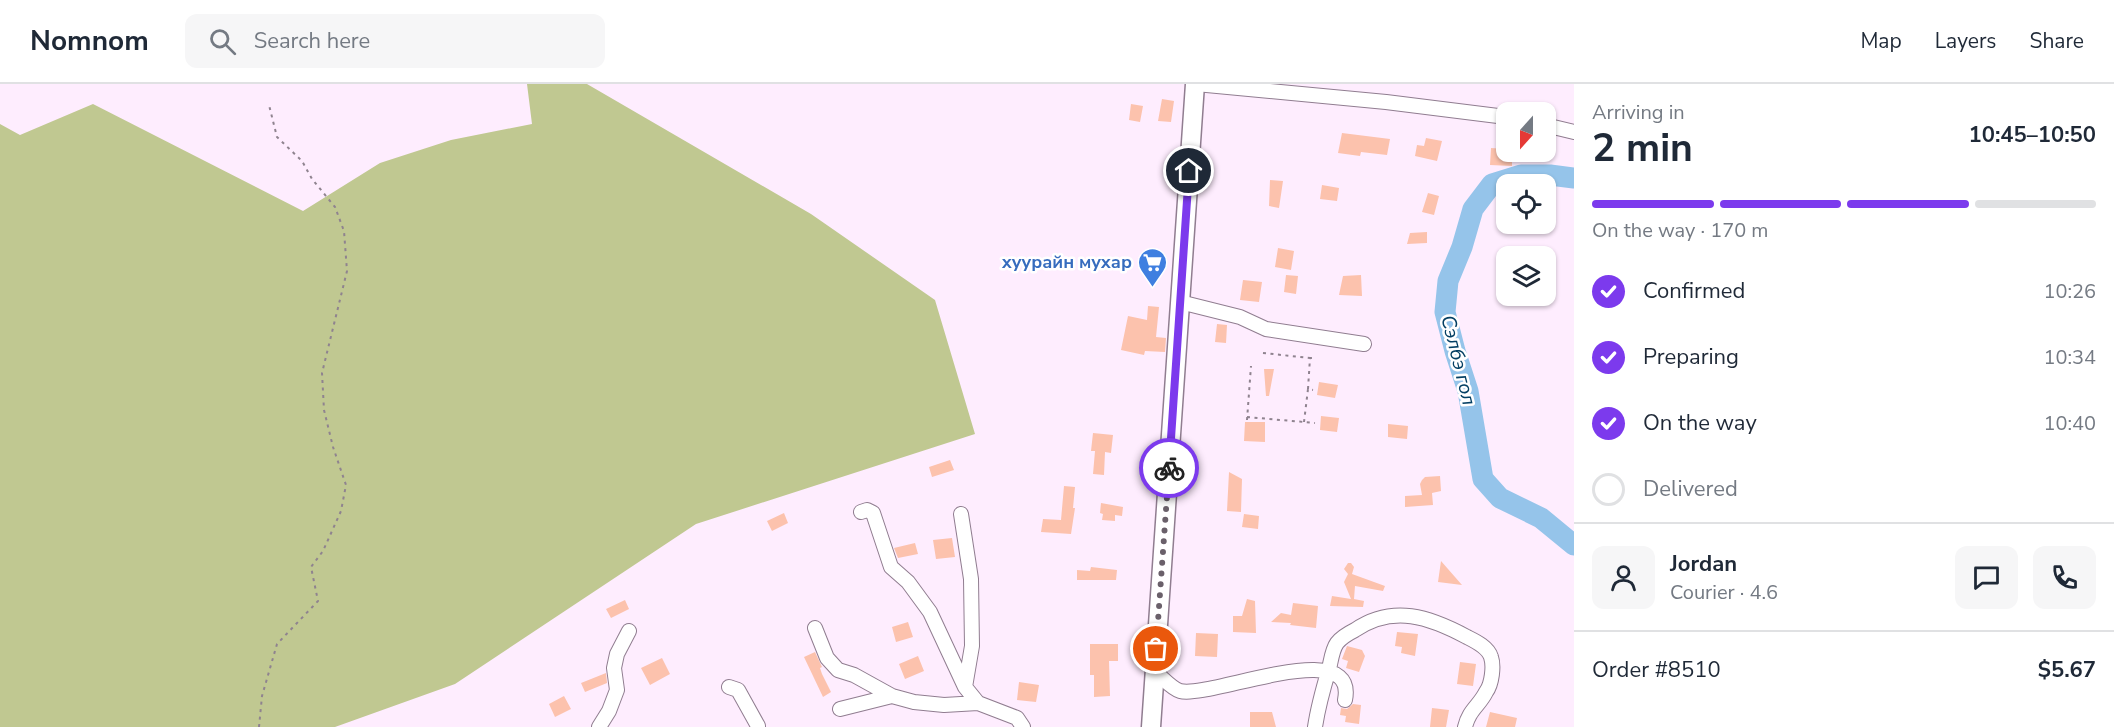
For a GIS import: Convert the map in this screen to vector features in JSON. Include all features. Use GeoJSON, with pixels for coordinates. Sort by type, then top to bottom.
{"type":"FeatureCollection","features":[{"type":"Feature","properties":{"kind":"main road"},"geometry":{"type":"LineString","coordinates":[[1151,727],[1196,84]]}},
{"type":"Feature","properties":{"kind":"street"},"geometry":{"type":"LineString","coordinates":[[1196,84],[1386,102],[1496,116]]}},
{"type":"Feature","properties":{"kind":"street"},"geometry":{"type":"LineString","coordinates":[[1556,128],[1574,132]]}},
{"type":"Feature","properties":{"kind":"street"},"geometry":{"type":"LineString","coordinates":[[1180,302],[1240,317],[1266,329],[1364,344]]}},
{"type":"Feature","properties":{"kind":"street"},"geometry":{"type":"LineString","coordinates":[[861,512],[867,510],[873,513],[891,567],[908,582],[930,612],[965,687],[978,703]]}},
{"type":"Feature","properties":{"kind":"street"},"geometry":{"type":"LineString","coordinates":[[961,514],[971,579],[972,646],[965,687]]}},
{"type":"Feature","properties":{"kind":"street"},"geometry":{"type":"LineString","coordinates":[[1315,727],[1318,702],[1337,642],[1371,620],[1391,615],[1425,619],[1444,626],[1480,644],[1491,655],[1492,670],[1487,692],[1474,706],[1467,719],[1466,727]]}},
{"type":"Feature","properties":{"kind":"street"},"geometry":{"type":"LineString","coordinates":[[815,628],[827,658],[838,670],[854,675],[892,696],[914,702],[944,705],[978,703],[1017,718],[1023,727]]}},
{"type":"Feature","properties":{"kind":"street"},"geometry":{"type":"LineString","coordinates":[[599,727],[609,711],[617,690],[614,668],[617,654],[629,631]]}},
{"type":"Feature","properties":{"kind":"street"},"geometry":{"type":"LineString","coordinates":[[1155,672],[1179,691],[1206,691],[1292,671],[1320,669],[1337,674],[1343,679],[1347,690],[1345,700]]}},
{"type":"Feature","properties":{"kind":"street"},"geometry":{"type":"LineString","coordinates":[[729,687],[738,690],[757,727],[762,725],[764,727]]}},
{"type":"Feature","properties":{"kind":"street"},"geometry":{"type":"LineString","coordinates":[[840,709],[892,696]]}},
{"type":"Feature","properties":{"kind":"path"},"geometry":{"type":"LineString","coordinates":[[259,727],[262,696],[277,644],[318,601],[310,567],[323,551],[341,511],[346,485],[324,410],[322,373],[347,271],[344,231],[335,207],[312,179],[302,161],[277,137],[269,105]]}},
{"type":"Feature","properties":{"kind":"path"},"geometry":{"type":"LineString","coordinates":[[1263,353],[1314,358]]}},
{"type":"Feature","properties":{"kind":"path"},"geometry":{"type":"LineString","coordinates":[[1304,422],[1310,358]]}},
{"type":"Feature","properties":{"kind":"path"},"geometry":{"type":"LineString","coordinates":[[1251,366],[1247,418],[1316,423]]}},
{"type":"Feature","properties":{"kind":"path"},"geometry":{"type":"LineString","coordinates":[[1308,389],[1313,390]]}},
{"type":"Feature","properties":{"kind":"green space"},"geometry":{"type":"Polygon","coordinates":[[[527,84],[587,84],[811,214],[935,300],[975,434],[696,524],[455,684],[335,727],[0,727],[0,124],[20,135],[93,104],[303,211],[380,163],[451,140],[532,124],[527,84]]]}},
{"type":"Feature","properties":{"kind":"building"},"geometry":{"type":"Polygon","coordinates":[[[1162,99],[1174,101],[1171,122],[1158,121],[1162,99]]]}},
{"type":"Feature","properties":{"kind":"building"},"geometry":{"type":"Polygon","coordinates":[[[1131,104],[1143,106],[1140,122],[1129,120],[1131,104]]]}},
{"type":"Feature","properties":{"kind":"building"},"geometry":{"type":"Polygon","coordinates":[[[1342,133],[1390,139],[1387,155],[1361,152],[1360,156],[1338,153],[1342,133]]]}},
{"type":"Feature","properties":{"kind":"building"},"geometry":{"type":"Polygon","coordinates":[[[1426,138],[1442,141],[1437,161],[1415,156],[1417,145],[1424,146],[1426,138]]]}},
{"type":"Feature","properties":{"kind":"building"},"geometry":{"type":"Polygon","coordinates":[[[1491,148],[1496,148],[1496,162],[1512,162],[1512,166],[1490,165],[1491,148]]]}},
{"type":"Feature","properties":{"kind":"building"},"geometry":{"type":"Polygon","coordinates":[[[1270,180],[1283,181],[1279,208],[1269,206],[1270,180]]]}},
{"type":"Feature","properties":{"kind":"building"},"geometry":{"type":"Polygon","coordinates":[[[1322,185],[1339,188],[1337,201],[1320,199],[1322,185]]]}},
{"type":"Feature","properties":{"kind":"building"},"geometry":{"type":"Polygon","coordinates":[[[1428,193],[1439,196],[1434,215],[1422,212],[1428,193]]]}},
{"type":"Feature","properties":{"kind":"building"},"geometry":{"type":"Polygon","coordinates":[[[1427,232],[1427,243],[1407,244],[1410,233],[1427,232]]]}},
{"type":"Feature","properties":{"kind":"building"},"geometry":{"type":"Polygon","coordinates":[[[1278,248],[1294,251],[1291,270],[1275,267],[1278,248]]]}},
{"type":"Feature","properties":{"kind":"building"},"geometry":{"type":"Polygon","coordinates":[[[1286,275],[1298,276],[1296,294],[1284,292],[1286,275]]]}},
{"type":"Feature","properties":{"kind":"building"},"geometry":{"type":"Polygon","coordinates":[[[1361,275],[1362,296],[1339,295],[1343,276],[1361,275]]]}},
{"type":"Feature","properties":{"kind":"building"},"geometry":{"type":"Polygon","coordinates":[[[1243,280],[1262,282],[1259,302],[1240,300],[1243,280]]]}},
{"type":"Feature","properties":{"kind":"building"},"geometry":{"type":"Polygon","coordinates":[[[1148,306],[1159,307],[1156,337],[1166,338],[1165,352],[1145,351],[1144,355],[1121,350],[1128,316],[1147,320],[1148,306]]]}},
{"type":"Feature","properties":{"kind":"building"},"geometry":{"type":"Polygon","coordinates":[[[1217,324],[1227,325],[1226,343],[1215,342],[1217,324]]]}},
{"type":"Feature","properties":{"kind":"building"},"geometry":{"type":"Polygon","coordinates":[[[1264,369],[1274,369],[1269,396],[1266,396],[1264,369]]]}},
{"type":"Feature","properties":{"kind":"building"},"geometry":{"type":"Polygon","coordinates":[[[1319,382],[1338,385],[1335,398],[1317,395],[1319,382]]]}},
{"type":"Feature","properties":{"kind":"building"},"geometry":{"type":"Polygon","coordinates":[[[1321,416],[1339,418],[1337,432],[1320,430],[1321,416]]]}},
{"type":"Feature","properties":{"kind":"building"},"geometry":{"type":"Polygon","coordinates":[[[1245,422],[1265,422],[1265,442],[1244,441],[1245,422]]]}},
{"type":"Feature","properties":{"kind":"building"},"geometry":{"type":"Polygon","coordinates":[[[1388,424],[1408,426],[1407,439],[1388,437],[1388,424]]]}},
{"type":"Feature","properties":{"kind":"building"},"geometry":{"type":"Polygon","coordinates":[[[1093,433],[1113,435],[1111,453],[1105,452],[1104,475],[1093,474],[1095,451],[1091,451],[1093,433]]]}},
{"type":"Feature","properties":{"kind":"building"},"geometry":{"type":"Polygon","coordinates":[[[950,460],[954,470],[932,477],[929,467],[950,460]]]}},
{"type":"Feature","properties":{"kind":"building"},"geometry":{"type":"Polygon","coordinates":[[[1229,472],[1242,479],[1241,512],[1227,511],[1229,472]]]}},
{"type":"Feature","properties":{"kind":"building"},"geometry":{"type":"Polygon","coordinates":[[[1440,476],[1441,491],[1432,493],[1433,505],[1405,507],[1405,496],[1422,495],[1420,484],[1425,477],[1440,476]]]}},
{"type":"Feature","properties":{"kind":"building"},"geometry":{"type":"Polygon","coordinates":[[[1064,486],[1075,487],[1071,534],[1041,532],[1043,519],[1061,520],[1064,486]]]}},
{"type":"Feature","properties":{"kind":"building"},"geometry":{"type":"Polygon","coordinates":[[[1101,503],[1123,507],[1122,516],[1115,515],[1115,521],[1102,520],[1101,503]]]}},
{"type":"Feature","properties":{"kind":"building"},"geometry":{"type":"Polygon","coordinates":[[[784,513],[788,523],[772,531],[767,521],[784,513]]]}},
{"type":"Feature","properties":{"kind":"building"},"geometry":{"type":"Polygon","coordinates":[[[1244,514],[1259,516],[1258,529],[1242,527],[1244,514]]]}},
{"type":"Feature","properties":{"kind":"building"},"geometry":{"type":"Polygon","coordinates":[[[952,538],[955,557],[936,559],[933,540],[952,538]]]}},
{"type":"Feature","properties":{"kind":"building"},"geometry":{"type":"Polygon","coordinates":[[[915,543],[918,554],[898,558],[894,548],[915,543]]]}},
{"type":"Feature","properties":{"kind":"building"},"geometry":{"type":"Polygon","coordinates":[[[1441,561],[1462,585],[1438,582],[1441,561]]]}},
{"type":"Feature","properties":{"kind":"building"},"geometry":{"type":"Polygon","coordinates":[[[1348,563],[1354,567],[1352,574],[1385,586],[1383,591],[1355,586],[1354,599],[1364,601],[1363,607],[1330,606],[1332,596],[1351,599],[1344,582],[1348,574],[1344,569],[1348,563]]]}},
{"type":"Feature","properties":{"kind":"building"},"geometry":{"type":"Polygon","coordinates":[[[1091,567],[1117,570],[1116,580],[1077,580],[1077,570],[1090,571],[1091,567]]]}},
{"type":"Feature","properties":{"kind":"building"},"geometry":{"type":"Polygon","coordinates":[[[1247,599],[1255,601],[1256,633],[1233,632],[1233,616],[1242,616],[1247,599]]]}},
{"type":"Feature","properties":{"kind":"building"},"geometry":{"type":"Polygon","coordinates":[[[625,600],[629,609],[611,618],[606,609],[625,600]]]}},
{"type":"Feature","properties":{"kind":"building"},"geometry":{"type":"Polygon","coordinates":[[[1293,603],[1318,606],[1316,628],[1271,622],[1281,613],[1291,615],[1293,603]]]}},
{"type":"Feature","properties":{"kind":"building"},"geometry":{"type":"Polygon","coordinates":[[[908,622],[913,637],[896,642],[892,627],[908,622]]]}},
{"type":"Feature","properties":{"kind":"building"},"geometry":{"type":"Polygon","coordinates":[[[1397,632],[1418,634],[1415,656],[1401,653],[1402,647],[1395,646],[1397,632]]]}},
{"type":"Feature","properties":{"kind":"building"},"geometry":{"type":"Polygon","coordinates":[[[1196,633],[1218,634],[1217,657],[1195,656],[1196,633]]]}},
{"type":"Feature","properties":{"kind":"building"},"geometry":{"type":"Polygon","coordinates":[[[1090,644],[1118,644],[1118,661],[1109,661],[1110,696],[1094,697],[1094,675],[1090,675],[1090,644]]]}},
{"type":"Feature","properties":{"kind":"building"},"geometry":{"type":"Polygon","coordinates":[[[1347,646],[1362,650],[1365,656],[1359,672],[1346,668],[1348,661],[1342,659],[1347,646]]]}},
{"type":"Feature","properties":{"kind":"building"},"geometry":{"type":"Polygon","coordinates":[[[815,652],[831,692],[823,697],[804,657],[815,652]]]}},
{"type":"Feature","properties":{"kind":"building"},"geometry":{"type":"Polygon","coordinates":[[[918,656],[924,671],[905,679],[899,664],[918,656]]]}},
{"type":"Feature","properties":{"kind":"building"},"geometry":{"type":"Polygon","coordinates":[[[662,658],[670,674],[650,685],[641,668],[662,658]]]}},
{"type":"Feature","properties":{"kind":"building"},"geometry":{"type":"Polygon","coordinates":[[[1460,662],[1476,664],[1473,686],[1457,684],[1460,662]]]}},
{"type":"Feature","properties":{"kind":"building"},"geometry":{"type":"Polygon","coordinates":[[[606,673],[607,683],[585,692],[581,683],[606,673]]]}},
{"type":"Feature","properties":{"kind":"building"},"geometry":{"type":"Polygon","coordinates":[[[1019,682],[1039,685],[1036,702],[1017,700],[1019,682]]]}},
{"type":"Feature","properties":{"kind":"building"},"geometry":{"type":"Polygon","coordinates":[[[564,696],[571,709],[555,717],[549,704],[564,696]]]}},
{"type":"Feature","properties":{"kind":"building"},"geometry":{"type":"Polygon","coordinates":[[[1353,704],[1361,705],[1359,724],[1345,722],[1346,716],[1340,715],[1341,708],[1347,709],[1353,704]]]}},
{"type":"Feature","properties":{"kind":"building"},"geometry":{"type":"Polygon","coordinates":[[[1432,708],[1449,710],[1446,727],[1430,727],[1432,708]]]}},
{"type":"Feature","properties":{"kind":"building"},"geometry":{"type":"Polygon","coordinates":[[[1250,712],[1272,712],[1276,727],[1250,727],[1250,712]]]}},
{"type":"Feature","properties":{"kind":"building"},"geometry":{"type":"Polygon","coordinates":[[[1490,712],[1517,718],[1515,727],[1486,727],[1490,712]]]}},
{"type":"Feature","properties":{"kind":"waterway","name":"Сэлбэ гол"},"geometry":{"type":"LineString","coordinates":[[1574,178],[1521,175],[1492,184],[1473,209],[1462,247],[1448,281],[1445,312],[1468,391],[1483,479],[1500,498],[1541,518],[1574,545]]}},
{"type":"Feature","properties":{"kind":"way so far"},"geometry":{"type":"LineString","coordinates":[[1156,649],[1169,468]]}},
{"type":"Feature","properties":{"kind":"place","name":"хуурайн мухар"},"geometry":{"type":"Point","coordinates":[1153,288]}},
{"type":"Feature","properties":{"kind":"route"},"geometry":{"type":"LineString","coordinates":[[1169,468],[1189,171]]}}]}
